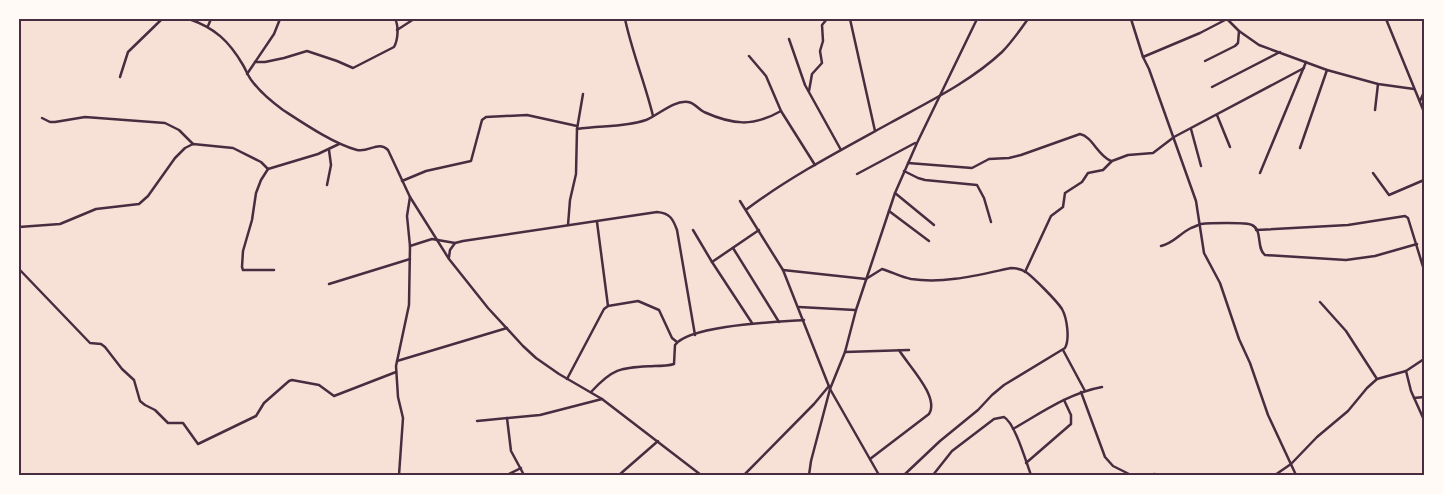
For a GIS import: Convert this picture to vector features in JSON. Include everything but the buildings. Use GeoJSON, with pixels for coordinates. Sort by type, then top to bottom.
{"type":"FeatureCollection","features":[{"type":"Feature","properties":{"kind":"street"},"geometry":{"type":"LineString","coordinates":[[120,77],[128,52],[162,19]]}},
{"type":"Feature","properties":{"kind":"street"},"geometry":{"type":"LineString","coordinates":[[189,19],[208,26],[231,48],[255,85],[276,104],[340,144],[362,151],[379,145],[385,146],[410,197],[436,240],[488,308],[507,328],[536,358],[602,399],[702,475]]}},
{"type":"Feature","properties":{"kind":"street"},"geometry":{"type":"LineString","coordinates":[[208,26],[210,19]]}},
{"type":"Feature","properties":{"kind":"street"},"geometry":{"type":"LineString","coordinates":[[247,74],[274,34],[280,19]]}},
{"type":"Feature","properties":{"kind":"street"},"geometry":{"type":"LineString","coordinates":[[255,62],[284,58],[307,51],[353,68],[394,47],[397,40],[397,23],[395,19]]}},
{"type":"Feature","properties":{"kind":"street"},"geometry":{"type":"LineString","coordinates":[[397,30],[414,19]]}},
{"type":"Feature","properties":{"kind":"street"},"geometry":{"type":"LineString","coordinates":[[625,19],[629,41],[646,86],[653,116]]}},
{"type":"Feature","properties":{"kind":"street"},"geometry":{"type":"LineString","coordinates":[[809,92],[812,74],[822,64],[820,51],[824,41],[822,25],[827,19]]}},
{"type":"Feature","properties":{"kind":"street"},"geometry":{"type":"LineString","coordinates":[[850,19],[875,131]]}},
{"type":"Feature","properties":{"kind":"street"},"geometry":{"type":"LineString","coordinates":[[809,475],[830,388],[845,352],[856,310],[895,193],[916,143],[977,19]]}},
{"type":"Feature","properties":{"kind":"street"},"geometry":{"type":"LineString","coordinates":[[747,209],[783,183],[940,96],[1002,51],[1018,34],[1028,19]]}},
{"type":"Feature","properties":{"kind":"street"},"geometry":{"type":"LineString","coordinates":[[1130,19],[1196,201],[1204,253],[1220,283],[1238,339],[1250,362],[1268,415],[1296,475]]}},
{"type":"Feature","properties":{"kind":"street"},"geometry":{"type":"LineString","coordinates":[[1143,57],[1200,33],[1227,19],[1239,31],[1259,45],[1327,70],[1378,84],[1414,89]]}},
{"type":"Feature","properties":{"kind":"street"},"geometry":{"type":"LineString","coordinates":[[1386,19],[1424,112]]}},
{"type":"Feature","properties":{"kind":"street"},"geometry":{"type":"LineString","coordinates":[[1205,61],[1235,46],[1238,42],[1239,31]]}},
{"type":"Feature","properties":{"kind":"street"},"geometry":{"type":"LineString","coordinates":[[789,39],[809,92],[841,150]]}},
{"type":"Feature","properties":{"kind":"street"},"geometry":{"type":"LineString","coordinates":[[1212,87],[1280,52]]}},
{"type":"Feature","properties":{"kind":"street"},"geometry":{"type":"LineString","coordinates":[[749,56],[766,76],[781,111],[815,165]]}},
{"type":"Feature","properties":{"kind":"street"},"geometry":{"type":"LineString","coordinates":[[1260,173],[1306,62]]}},
{"type":"Feature","properties":{"kind":"street"},"geometry":{"type":"LineString","coordinates":[[1025,272],[1048,221],[1051,216],[1063,207],[1065,193],[1082,182],[1088,173],[1103,170],[1112,161],[1130,154],[1153,153],[1174,137],[1304,68]]}},
{"type":"Feature","properties":{"kind":"street"},"geometry":{"type":"LineString","coordinates":[[1300,148],[1327,70]]}},
{"type":"Feature","properties":{"kind":"street"},"geometry":{"type":"LineString","coordinates":[[1374,110],[1378,84]]}},
{"type":"Feature","properties":{"kind":"street"},"geometry":{"type":"LineString","coordinates":[[1420,101],[1424,92]]}},
{"type":"Feature","properties":{"kind":"street"},"geometry":{"type":"LineString","coordinates":[[568,225],[570,200],[576,174],[577,128],[583,94]]}},
{"type":"Feature","properties":{"kind":"street"},"geometry":{"type":"LineString","coordinates":[[402,181],[426,171],[471,161],[482,120],[486,117],[527,115],[577,128],[628,125],[653,116],[679,103],[686,102],[724,120],[736,122],[766,120],[781,111]]}},
{"type":"Feature","properties":{"kind":"street"},"geometry":{"type":"LineString","coordinates":[[1217,115],[1230,147]]}},
{"type":"Feature","properties":{"kind":"street"},"geometry":{"type":"LineString","coordinates":[[42,118],[50,122],[85,117],[165,123],[179,130],[193,144]]}},
{"type":"Feature","properties":{"kind":"street"},"geometry":{"type":"LineString","coordinates":[[1191,128],[1200,166]]}},
{"type":"Feature","properties":{"kind":"street"},"geometry":{"type":"LineString","coordinates":[[908,163],[972,168],[989,159],[1021,155],[1080,134],[1086,136],[1101,155],[1112,161]]}},
{"type":"Feature","properties":{"kind":"street"},"geometry":{"type":"LineString","coordinates":[[857,174],[916,143]]}},
{"type":"Feature","properties":{"kind":"street"},"geometry":{"type":"LineString","coordinates":[[19,226],[60,224],[96,209],[140,204],[148,196],[175,158],[185,148],[193,144],[233,148],[261,162],[268,169]]}},
{"type":"Feature","properties":{"kind":"street"},"geometry":{"type":"LineString","coordinates":[[274,270],[243,270],[242,267],[243,251],[252,220],[256,193],[261,180],[268,169],[329,150],[340,144]]}},
{"type":"Feature","properties":{"kind":"street"},"geometry":{"type":"LineString","coordinates":[[327,185],[330,165],[329,150]]}},
{"type":"Feature","properties":{"kind":"street"},"geometry":{"type":"LineString","coordinates":[[904,171],[925,180],[977,185],[984,198],[991,222]]}},
{"type":"Feature","properties":{"kind":"street"},"geometry":{"type":"LineString","coordinates":[[1373,173],[1389,195],[1424,180]]}},
{"type":"Feature","properties":{"kind":"street"},"geometry":{"type":"LineString","coordinates":[[895,193],[934,225]]}},
{"type":"Feature","properties":{"kind":"street"},"geometry":{"type":"LineString","coordinates":[[399,475],[403,418],[398,398],[396,372],[409,305],[410,246],[407,216],[410,197]]}},
{"type":"Feature","properties":{"kind":"street"},"geometry":{"type":"LineString","coordinates":[[740,201],[747,209],[783,270],[830,388],[879,475]]}},
{"type":"Feature","properties":{"kind":"street"},"geometry":{"type":"LineString","coordinates":[[889,211],[929,240]]}},
{"type":"Feature","properties":{"kind":"street"},"geometry":{"type":"LineString","coordinates":[[410,246],[432,239],[455,243],[657,212],[667,214],[673,219],[677,230],[694,335]]}},
{"type":"Feature","properties":{"kind":"street"},"geometry":{"type":"LineString","coordinates":[[1256,230],[1348,225],[1402,215],[1408,218],[1424,270]]}},
{"type":"Feature","properties":{"kind":"street"},"geometry":{"type":"LineString","coordinates":[[597,222],[608,306]]}},
{"type":"Feature","properties":{"kind":"street"},"geometry":{"type":"LineString","coordinates":[[1161,246],[1172,243],[1186,231],[1200,224],[1249,224],[1256,230],[1262,253],[1265,256],[1346,260],[1375,256],[1417,244]]}},
{"type":"Feature","properties":{"kind":"street"},"geometry":{"type":"LineString","coordinates":[[693,230],[752,323]]}},
{"type":"Feature","properties":{"kind":"street"},"geometry":{"type":"LineString","coordinates":[[712,262],[759,230]]}},
{"type":"Feature","properties":{"kind":"street"},"geometry":{"type":"LineString","coordinates":[[449,259],[450,250],[455,243]]}},
{"type":"Feature","properties":{"kind":"street"},"geometry":{"type":"LineString","coordinates":[[733,248],[779,322]]}},
{"type":"Feature","properties":{"kind":"street"},"geometry":{"type":"LineString","coordinates":[[329,284],[410,259]]}},
{"type":"Feature","properties":{"kind":"street"},"geometry":{"type":"LineString","coordinates":[[1420,261],[1424,259]]}},
{"type":"Feature","properties":{"kind":"street"},"geometry":{"type":"LineString","coordinates":[[783,270],[866,279],[882,269],[910,278],[926,280],[968,277],[1011,268],[1025,272],[1062,308],[1065,319],[1067,346],[1004,385],[904,475]]}},
{"type":"Feature","properties":{"kind":"street"},"geometry":{"type":"LineString","coordinates":[[19,269],[90,343],[101,344],[105,347],[122,369],[134,380],[140,401],[145,406],[154,410],[168,423],[186,425],[198,444],[256,416],[264,403],[289,381],[319,385],[334,396],[396,372]]}},
{"type":"Feature","properties":{"kind":"street"},"geometry":{"type":"LineString","coordinates":[[567,379],[604,309],[608,306],[638,301],[659,310],[672,338],[677,342]]}},
{"type":"Feature","properties":{"kind":"street"},"geometry":{"type":"LineString","coordinates":[[1320,302],[1346,331],[1377,379]]}},
{"type":"Feature","properties":{"kind":"street"},"geometry":{"type":"LineString","coordinates":[[799,307],[856,310]]}},
{"type":"Feature","properties":{"kind":"street"},"geometry":{"type":"LineString","coordinates":[[591,392],[605,377],[624,368],[674,364],[675,345],[677,342],[694,335],[719,328],[752,323],[804,320]]}},
{"type":"Feature","properties":{"kind":"street"},"geometry":{"type":"LineString","coordinates":[[397,361],[507,328]]}},
{"type":"Feature","properties":{"kind":"street"},"geometry":{"type":"LineString","coordinates":[[870,459],[929,414],[932,409],[932,403],[917,373],[899,350]]}},
{"type":"Feature","properties":{"kind":"street"},"geometry":{"type":"LineString","coordinates":[[845,352],[909,350]]}},
{"type":"Feature","properties":{"kind":"street"},"geometry":{"type":"LineString","coordinates":[[1063,350],[1085,390]]}},
{"type":"Feature","properties":{"kind":"street"},"geometry":{"type":"LineString","coordinates":[[1275,475],[1291,464],[1308,445],[1348,411],[1377,379],[1406,370],[1424,359]]}},
{"type":"Feature","properties":{"kind":"street"},"geometry":{"type":"LineString","coordinates":[[1406,370],[1414,398],[1424,420]]}},
{"type":"Feature","properties":{"kind":"street"},"geometry":{"type":"LineString","coordinates":[[1013,429],[1085,390],[1102,387]]}},
{"type":"Feature","properties":{"kind":"street"},"geometry":{"type":"LineString","coordinates":[[744,475],[830,388]]}},
{"type":"Feature","properties":{"kind":"street"},"geometry":{"type":"LineString","coordinates":[[1081,392],[1105,457],[1113,466],[1131,475]]}},
{"type":"Feature","properties":{"kind":"street"},"geometry":{"type":"LineString","coordinates":[[1414,398],[1424,397]]}},
{"type":"Feature","properties":{"kind":"street"},"geometry":{"type":"LineString","coordinates":[[477,421],[540,415],[602,399]]}},
{"type":"Feature","properties":{"kind":"street"},"geometry":{"type":"LineString","coordinates":[[1026,463],[1071,424],[1071,415],[1064,400]]}},
{"type":"Feature","properties":{"kind":"street"},"geometry":{"type":"LineString","coordinates":[[933,475],[952,451],[994,419],[1004,417],[1013,429],[1031,475]]}},
{"type":"Feature","properties":{"kind":"street"},"geometry":{"type":"LineString","coordinates":[[507,418],[512,451],[524,475]]}},
{"type":"Feature","properties":{"kind":"street"},"geometry":{"type":"LineString","coordinates":[[619,475],[658,441]]}},
{"type":"Feature","properties":{"kind":"street"},"geometry":{"type":"LineString","coordinates":[[507,475],[521,468]]}},
{"type":"Feature","properties":{"kind":"street"},"geometry":{"type":"LineString","coordinates":[[1145,475],[1157,475]]}}]}
